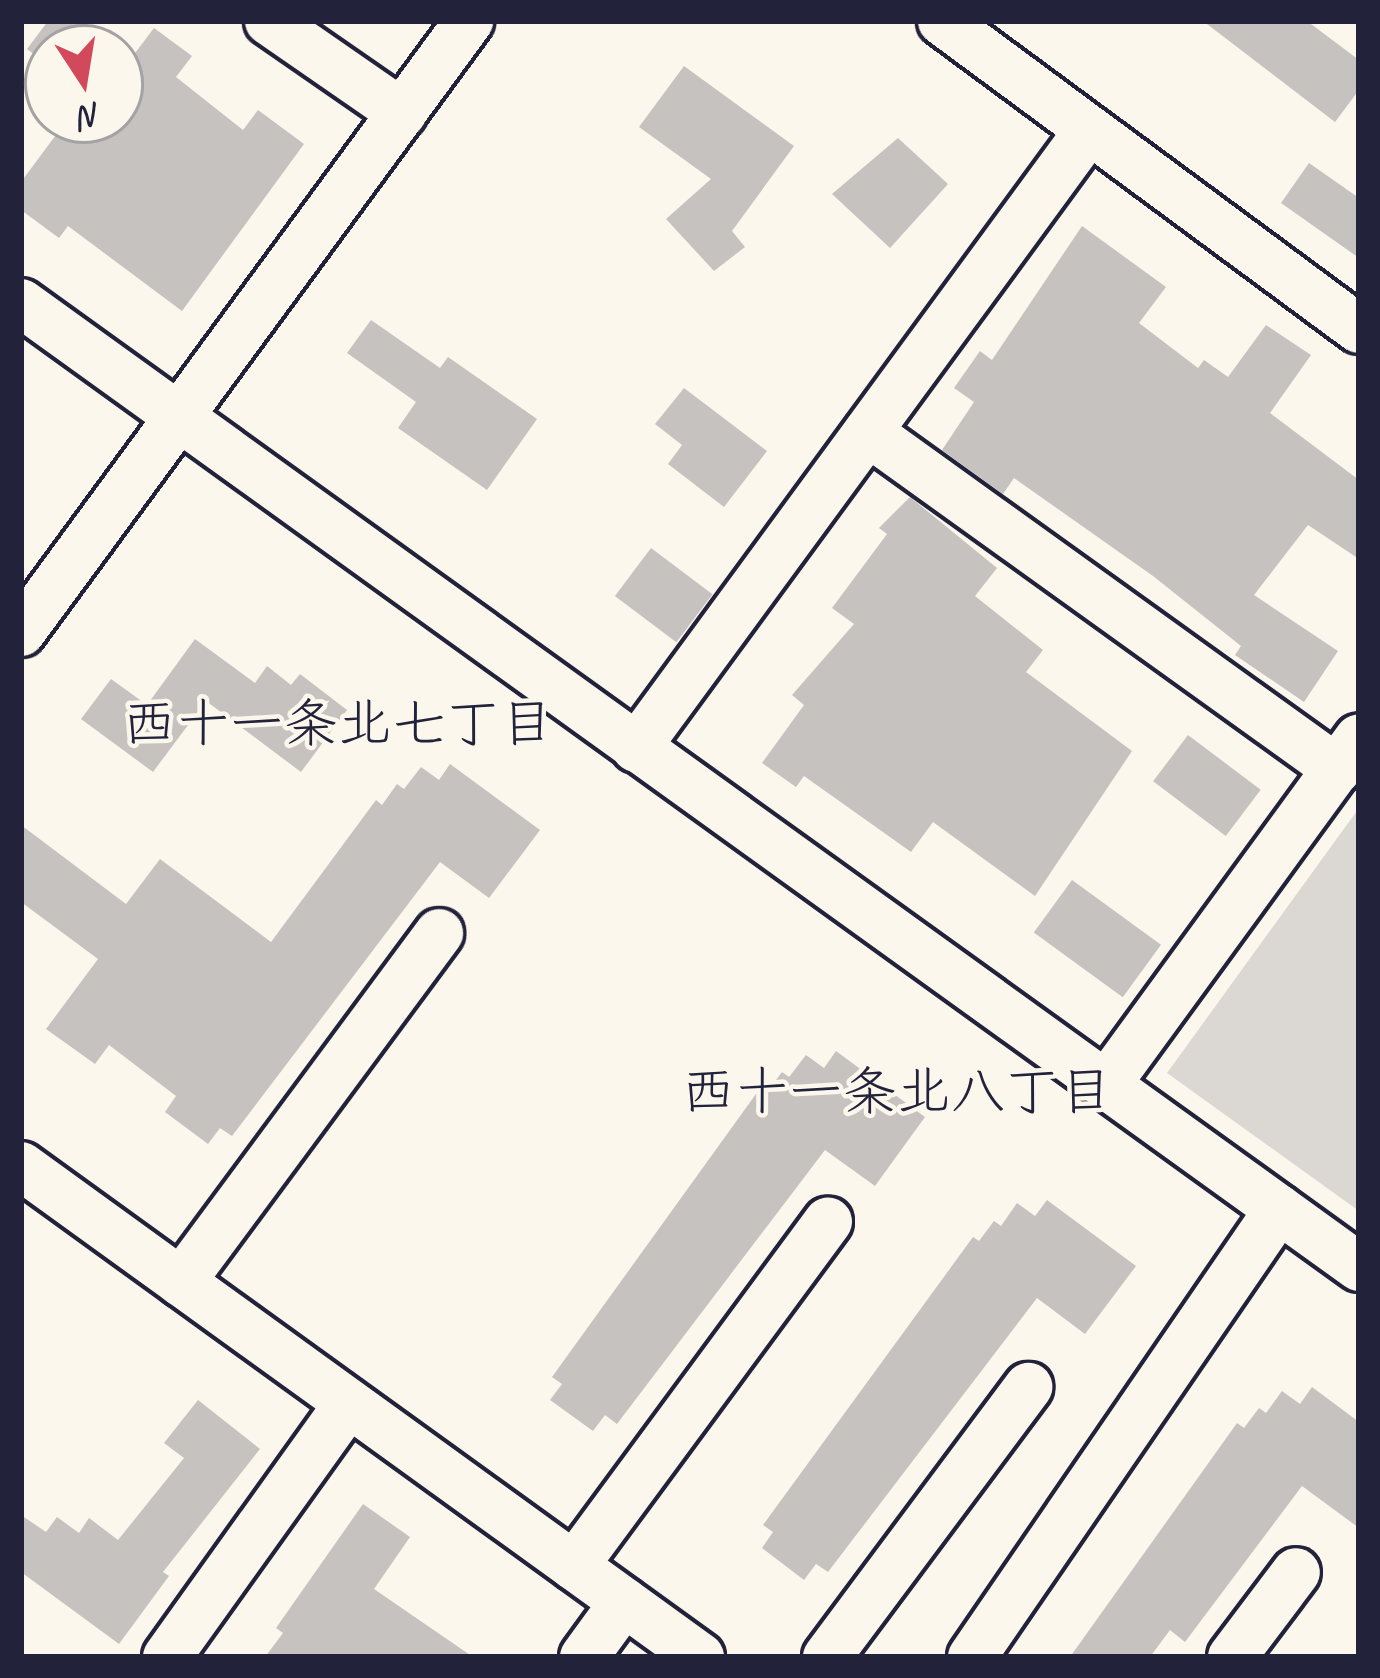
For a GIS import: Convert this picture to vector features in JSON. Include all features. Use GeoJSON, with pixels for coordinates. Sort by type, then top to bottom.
{"type":"FeatureCollection","features":[{"type":"Feature","properties":{"kind":"street"},"geometry":{"type":"LineString","coordinates":[[268,21],[402,113]]}},
{"type":"Feature","properties":{"kind":"street"},"geometry":{"type":"LineString","coordinates":[[21,632],[470,21]]}},
{"type":"Feature","properties":{"kind":"street"},"geometry":{"type":"LineString","coordinates":[[942,21],[1359,329]]}},
{"type":"Feature","properties":{"kind":"street"},"geometry":{"type":"LineString","coordinates":[[635,748],[1089,130]]}},
{"type":"Feature","properties":{"kind":"street"},"geometry":{"type":"LineString","coordinates":[[21,303],[1359,1267]]}},
{"type":"Feature","properties":{"kind":"street"},"geometry":{"type":"LineString","coordinates":[[868,432],[1348,753],[1106,1085]]}},
{"type":"Feature","properties":{"kind":"street"},"geometry":{"type":"LineString","coordinates":[[181,1282],[439,933]]}},
{"type":"Feature","properties":{"kind":"street"},"geometry":{"type":"LineString","coordinates":[[21,1166],[700,1657]]}},
{"type":"Feature","properties":{"kind":"street"},"geometry":{"type":"LineString","coordinates":[[972,1657],[1279,1209]]}},
{"type":"Feature","properties":{"kind":"street"},"geometry":{"type":"LineString","coordinates":[[574,1566],[828,1222]]}},
{"type":"Feature","properties":{"kind":"street"},"geometry":{"type":"LineString","coordinates":[[827,1657],[1028,1387]]}},
{"type":"Feature","properties":{"kind":"street"},"geometry":{"type":"LineString","coordinates":[[166,1657],[348,1404]]}},
{"type":"Feature","properties":{"kind":"street"},"geometry":{"type":"LineString","coordinates":[[1232,1657],[1295,1573]]}},
{"type":"Feature","properties":{"kind":"street"},"geometry":{"type":"LineString","coordinates":[[584,1657],[624,1602]]}},
{"type":"Feature","properties":{"kind":"shaded area"},"geometry":{"type":"Polygon","coordinates":[[[1359,808],[1359,1211],[1167,1073],[1359,808]]]}},
{"type":"Feature","properties":{"kind":"building"},"geometry":{"type":"Polygon","coordinates":[[[83,21],[87,24],[46,24],[83,21]]]}},
{"type":"Feature","properties":{"kind":"building"},"geometry":{"type":"Polygon","coordinates":[[[1203,21],[1307,21],[1359,60],[1359,90],[1335,122],[1203,21]]]}},
{"type":"Feature","properties":{"kind":"building"},"geometry":{"type":"Polygon","coordinates":[[[154,28],[192,56],[176,77],[243,130],[258,110],[304,144],[182,311],[68,226],[59,238],[21,210],[21,182],[49,144],[144,144],[144,41],[154,28]]]}},
{"type":"Feature","properties":{"kind":"building"},"geometry":{"type":"Polygon","coordinates":[[[684,66],[794,146],[732,231],[745,247],[714,271],[666,219],[711,179],[639,127],[684,66]]]}},
{"type":"Feature","properties":{"kind":"building"},"geometry":{"type":"Polygon","coordinates":[[[898,138],[948,184],[890,248],[832,194],[898,138]]]}},
{"type":"Feature","properties":{"kind":"building"},"geometry":{"type":"Polygon","coordinates":[[[1309,163],[1359,198],[1359,258],[1281,203],[1309,163]]]}},
{"type":"Feature","properties":{"kind":"building"},"geometry":{"type":"Polygon","coordinates":[[[1082,226],[1166,287],[1139,323],[1198,368],[1204,360],[1228,377],[1266,325],[1311,355],[1270,413],[1359,480],[1359,559],[1308,525],[1254,595],[1338,651],[1304,702],[1235,655],[1241,646],[1153,576],[1014,478],[1003,494],[942,450],[974,402],[954,388],[980,351],[992,360],[1082,226]]]}},
{"type":"Feature","properties":{"kind":"building"},"geometry":{"type":"Polygon","coordinates":[[[371,320],[440,368],[448,357],[537,419],[487,490],[398,428],[416,402],[347,353],[371,320]]]}},
{"type":"Feature","properties":{"kind":"building"},"geometry":{"type":"Polygon","coordinates":[[[684,388],[767,451],[724,507],[668,464],[682,445],[655,424],[684,388]]]}},
{"type":"Feature","properties":{"kind":"building"},"geometry":{"type":"Polygon","coordinates":[[[910,497],[997,568],[975,596],[1043,650],[1026,672],[1132,751],[1035,896],[933,822],[911,852],[804,776],[796,787],[762,763],[804,705],[792,695],[854,624],[832,608],[887,534],[879,528],[910,497]]]}},
{"type":"Feature","properties":{"kind":"building"},"geometry":{"type":"Polygon","coordinates":[[[651,548],[712,594],[676,642],[615,596],[651,548]]]}},
{"type":"Feature","properties":{"kind":"building"},"geometry":{"type":"Polygon","coordinates":[[[195,639],[255,683],[267,666],[291,685],[300,674],[347,710],[301,772],[206,701],[153,772],[81,719],[111,679],[147,705],[195,639]]]}},
{"type":"Feature","properties":{"kind":"building"},"geometry":{"type":"Polygon","coordinates":[[[1188,735],[1261,790],[1226,836],[1153,781],[1188,735]]]}},
{"type":"Feature","properties":{"kind":"building"},"geometry":{"type":"Polygon","coordinates":[[[450,764],[540,830],[489,898],[440,862],[232,1136],[220,1128],[208,1144],[165,1112],[176,1096],[109,1045],[95,1064],[46,1029],[98,959],[21,902],[21,825],[126,904],[160,859],[271,942],[376,800],[382,805],[397,784],[404,789],[421,767],[439,780],[450,764]]]}},
{"type":"Feature","properties":{"kind":"building"},"geometry":{"type":"Polygon","coordinates":[[[1072,880],[1161,945],[1123,997],[1034,933],[1072,880]]]}},
{"type":"Feature","properties":{"kind":"building"},"geometry":{"type":"Polygon","coordinates":[[[836,1051],[925,1117],[875,1186],[825,1150],[617,1424],[605,1415],[593,1431],[550,1400],[562,1384],[552,1377],[761,1087],[767,1092],[782,1072],[789,1077],[806,1055],[824,1068],[836,1051]]]}},
{"type":"Feature","properties":{"kind":"building"},"geometry":{"type":"Polygon","coordinates":[[[1047,1200],[1136,1266],[1085,1334],[1037,1298],[828,1572],[816,1564],[804,1580],[762,1548],[773,1532],[763,1525],[973,1237],[979,1241],[994,1221],[1001,1226],[1017,1203],[1035,1216],[1047,1200]]]}},
{"type":"Feature","properties":{"kind":"building"},"geometry":{"type":"Polygon","coordinates":[[[1312,1387],[1359,1422],[1359,1528],[1302,1486],[1185,1642],[1170,1630],[1150,1657],[1070,1657],[1237,1423],[1244,1428],[1259,1408],[1266,1413],[1282,1391],[1300,1404],[1312,1387]]]}},
{"type":"Feature","properties":{"kind":"building"},"geometry":{"type":"Polygon","coordinates":[[[198,1400],[260,1449],[163,1572],[169,1576],[119,1644],[21,1572],[21,1515],[46,1532],[57,1517],[79,1533],[89,1518],[118,1540],[184,1458],[164,1443],[198,1400]]]}},
{"type":"Feature","properties":{"kind":"building"},"geometry":{"type":"Polygon","coordinates":[[[363,1504],[410,1537],[374,1589],[473,1657],[265,1657],[283,1633],[276,1628],[363,1504]]]}},
{"type":"Feature","properties":{"kind":"district","name":"西十一条北七丁目"},"geometry":{"type":"Point","coordinates":[338,723]}},
{"type":"Feature","properties":{"kind":"district","name":"西十一条北八丁目"},"geometry":{"type":"Point","coordinates":[897,1091]}}]}
